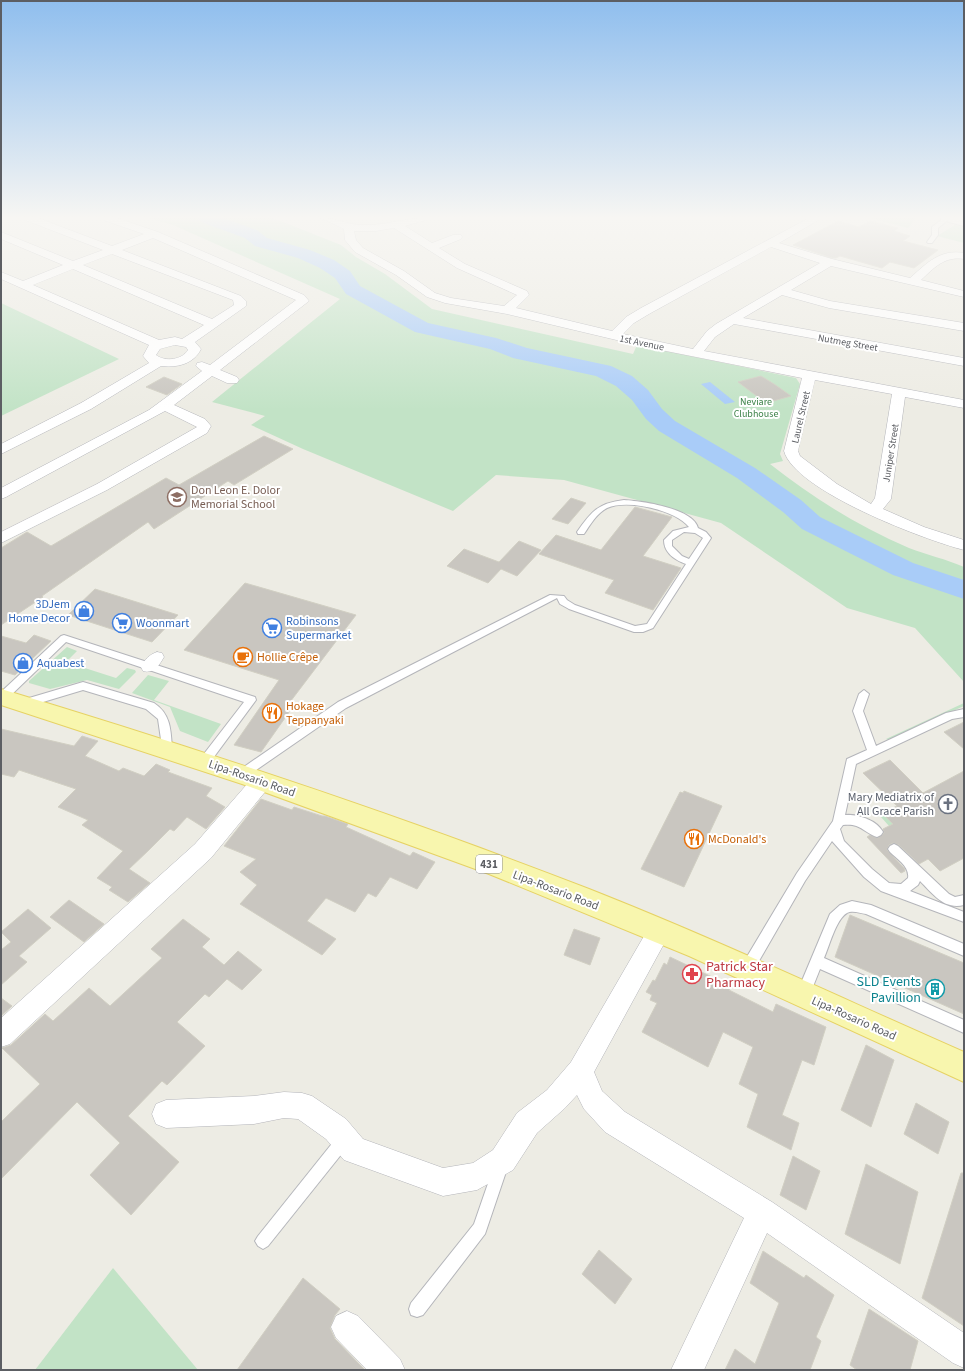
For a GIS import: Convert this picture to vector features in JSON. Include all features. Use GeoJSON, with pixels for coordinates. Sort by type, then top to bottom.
{"type":"FeatureCollection","features":[{"type":"Feature","properties":{"kind":"main road","name":"Lipa-Rosario Road"},"geometry":{"type":"LineString","coordinates":[[9,699],[252,778],[462,853],[659,930],[964,1067]]}},
{"type":"Feature","properties":{"kind":"street"},"geometry":{"type":"LineString","coordinates":[[16,282],[159,345]]}},
{"type":"Feature","properties":{"kind":"street"},"geometry":{"type":"LineString","coordinates":[[22,285],[30,282]]}},
{"type":"Feature","properties":{"kind":"street"},"geometry":{"type":"LineString","coordinates":[[114,282],[213,324]]}},
{"type":"Feature","properties":{"kind":"street"},"geometry":{"type":"LineString","coordinates":[[186,342],[240,306],[240,301],[237,298],[196,282]]}},
{"type":"Feature","properties":{"kind":"street"},"geometry":{"type":"LineString","coordinates":[[1,494],[138,422],[165,406],[303,300],[300,296],[267,282]]}},
{"type":"Feature","properties":{"kind":"street","name":"1st Avenue"},"geometry":{"type":"LineString","coordinates":[[413,282],[431,295],[449,301],[507,310],[614,336],[809,376],[899,391],[964,404]]}},
{"type":"Feature","properties":{"kind":"street"},"geometry":{"type":"LineString","coordinates":[[497,282],[523,293],[523,295],[507,310]]}},
{"type":"Feature","properties":{"kind":"street"},"geometry":{"type":"LineString","coordinates":[[614,336],[630,320],[700,282]]}},
{"type":"Feature","properties":{"kind":"street"},"geometry":{"type":"LineString","coordinates":[[696,353],[711,334],[797,282]]}},
{"type":"Feature","properties":{"kind":"street"},"geometry":{"type":"LineString","coordinates":[[912,282],[964,294]]}},
{"type":"Feature","properties":{"kind":"street"},"geometry":{"type":"LineString","coordinates":[[782,291],[817,301],[863,306],[964,327]]}},
{"type":"Feature","properties":{"kind":"street","name":"Nutmeg Street"},"geometry":{"type":"LineString","coordinates":[[732,320],[964,362]]}},
{"type":"Feature","properties":{"kind":"street"},"geometry":{"type":"LineString","coordinates":[[175,341],[186,342],[195,349],[192,355],[188,358],[177,362],[155,360],[149,356],[151,350],[159,345],[175,341]]}},
{"type":"Feature","properties":{"kind":"street"},"geometry":{"type":"LineString","coordinates":[[188,358],[211,371],[232,380]]}},
{"type":"Feature","properties":{"kind":"street"},"geometry":{"type":"LineString","coordinates":[[1,440],[155,360]]}},
{"type":"Feature","properties":{"kind":"street"},"geometry":{"type":"LineString","coordinates":[[1,450],[86,406],[155,360]]}},
{"type":"Feature","properties":{"kind":"street","name":"Laurel Street"},"geometry":{"type":"LineString","coordinates":[[809,376],[791,451],[793,458],[840,492],[873,511]]}},
{"type":"Feature","properties":{"kind":"street","name":"Juniper Street"},"geometry":{"type":"LineString","coordinates":[[873,511],[883,499],[899,391]]}},
{"type":"Feature","properties":{"kind":"street"},"geometry":{"type":"LineString","coordinates":[[1,538],[102,487],[202,430],[204,426],[200,422],[165,406]]}},
{"type":"Feature","properties":{"kind":"street"},"geometry":{"type":"LineString","coordinates":[[873,511],[913,529],[964,545]]}},
{"type":"Feature","properties":{"kind":"street"},"geometry":{"type":"LineString","coordinates":[[1,1035],[203,851],[252,778]]}},
{"type":"Feature","properties":{"kind":"street"},"geometry":{"type":"LineString","coordinates":[[166,1114],[254,1110],[284,1105],[302,1106],[336,1129],[354,1150],[443,1182],[477,1176],[503,1160],[527,1123],[556,1099],[580,1070],[659,930]]}},
{"type":"Feature","properties":{"kind":"street"},"geometry":{"type":"LineString","coordinates":[[580,1070],[593,1100],[615,1122],[762,1212],[964,1352]]}},
{"type":"Feature","properties":{"kind":"street"},"geometry":{"type":"LineString","coordinates":[[687,1370],[762,1212]]}},
{"type":"Feature","properties":{"kind":"street"},"geometry":{"type":"LineString","coordinates":[[347,1327],[388,1370]]}},
{"type":"Feature","properties":{"kind":"lane"},"geometry":{"type":"LineString","coordinates":[[580,532],[604,507],[615,503],[628,502],[641,504],[681,516],[693,525],[694,530]]}},
{"type":"Feature","properties":{"kind":"lane"},"geometry":{"type":"LineString","coordinates":[[252,778],[342,705],[557,597],[572,607],[634,629],[643,629],[650,626],[692,563],[707,538],[704,534],[694,530],[679,531],[670,536],[667,544],[674,555],[692,563]]}},
{"type":"Feature","properties":{"kind":"lane"},"geometry":{"type":"LineString","coordinates":[[9,699],[64,638],[153,662],[251,700],[204,762]]}},
{"type":"Feature","properties":{"kind":"lane"},"geometry":{"type":"LineString","coordinates":[[9,699],[79,686],[94,688],[150,706],[158,711],[164,721],[167,750]]}},
{"type":"Feature","properties":{"kind":"lane"},"geometry":{"type":"LineString","coordinates":[[864,694],[858,711],[873,752]]}},
{"type":"Feature","properties":{"kind":"lane"},"geometry":{"type":"LineString","coordinates":[[894,849],[944,898],[955,902],[964,900],[961,916],[889,889],[876,881],[836,838],[836,826],[851,762],[950,716],[964,713]]}},
{"type":"Feature","properties":{"kind":"lane"},"geometry":{"type":"LineString","coordinates":[[747,969],[805,870],[836,826],[849,819],[861,821],[877,832]]}},
{"type":"Feature","properties":{"kind":"lane"},"geometry":{"type":"LineString","coordinates":[[889,889],[897,890],[909,886],[914,881],[915,874],[913,869]]}},
{"type":"Feature","properties":{"kind":"lane"},"geometry":{"type":"LineString","coordinates":[[803,995],[834,918],[839,911],[854,906],[867,909],[964,950]]}},
{"type":"Feature","properties":{"kind":"lane"},"geometry":{"type":"LineString","coordinates":[[817,961],[964,1027]]}},
{"type":"Feature","properties":{"kind":"lane"},"geometry":{"type":"LineString","coordinates":[[263,1242],[344,1139]]}},
{"type":"Feature","properties":{"kind":"lane"},"geometry":{"type":"LineString","coordinates":[[417,1309],[480,1229],[503,1160]]}},
{"type":"Feature","properties":{"kind":"green space","name":"Neviare Clubhouse"},"geometry":{"type":"Polygon","coordinates":[[[302,282],[396,282],[432,309],[633,354],[637,345],[796,378],[800,384],[780,454],[783,461],[770,464],[819,500],[854,521],[909,548],[964,567],[964,682],[915,628],[847,608],[721,523],[564,480],[496,475],[453,511],[303,449],[251,425],[265,416],[212,402],[340,299],[302,282]]]}},
{"type":"Feature","properties":{"kind":"green space"},"geometry":{"type":"Polygon","coordinates":[[[1,303],[119,359],[1,416],[1,303]]]}},
{"type":"Feature","properties":{"kind":"green space"},"geometry":{"type":"Polygon","coordinates":[[[67,647],[77,651],[66,662],[116,678],[127,668],[135,670],[136,672],[119,689],[87,680],[50,689],[29,683],[29,681],[67,647]]]}},
{"type":"Feature","properties":{"kind":"green space"},"geometry":{"type":"Polygon","coordinates":[[[148,675],[169,681],[154,700],[221,724],[208,742],[180,731],[170,707],[132,693],[148,675]]]}},
{"type":"Feature","properties":{"kind":"green space"},"geometry":{"type":"Polygon","coordinates":[[[964,703],[964,706],[889,740],[886,739],[964,703]]]}},
{"type":"Feature","properties":{"kind":"green space"},"geometry":{"type":"Polygon","coordinates":[[[884,807],[888,810],[883,813],[893,824],[889,826],[881,817],[873,815],[870,811],[871,809],[884,807]]]}},
{"type":"Feature","properties":{"kind":"green space"},"geometry":{"type":"Polygon","coordinates":[[[113,1268],[198,1370],[35,1370],[113,1268]]]}},
{"type":"Feature","properties":{"kind":"water"},"geometry":{"type":"Polygon","coordinates":[[[710,382],[735,402],[725,404],[701,384],[710,382]]]}},
{"type":"Feature","properties":{"kind":"building"},"geometry":{"type":"Polygon","coordinates":[[[761,376],[791,396],[766,403],[738,382],[761,376]]]}},
{"type":"Feature","properties":{"kind":"building"},"geometry":{"type":"Polygon","coordinates":[[[164,377],[182,384],[167,395],[146,387],[164,377]]]}},
{"type":"Feature","properties":{"kind":"building","name":"Don Leon E. Dolor Memorial School"},"geometry":{"type":"Polygon","coordinates":[[[264,436],[293,449],[234,485],[228,481],[154,529],[148,522],[1,625],[1,548],[27,532],[51,546],[166,478],[179,485],[264,436]]]}},
{"type":"Feature","properties":{"kind":"building"},"geometry":{"type":"Polygon","coordinates":[[[571,498],[586,503],[568,524],[552,519],[571,498]]]}},
{"type":"Feature","properties":{"kind":"building"},"geometry":{"type":"Polygon","coordinates":[[[635,507],[672,517],[643,556],[681,568],[653,610],[605,593],[614,580],[539,554],[556,535],[601,550],[635,507]]]}},
{"type":"Feature","properties":{"kind":"building"},"geometry":{"type":"Polygon","coordinates":[[[519,541],[541,550],[517,576],[501,569],[488,583],[447,566],[464,549],[499,562],[519,541]]]}},
{"type":"Feature","properties":{"kind":"building"},"geometry":{"type":"Polygon","coordinates":[[[245,583],[356,615],[287,706],[292,708],[261,752],[234,745],[279,680],[184,650],[245,583]]]}},
{"type":"Feature","properties":{"kind":"building"},"geometry":{"type":"Polygon","coordinates":[[[95,589],[178,615],[152,642],[68,615],[95,589]]]}},
{"type":"Feature","properties":{"kind":"building"},"geometry":{"type":"Polygon","coordinates":[[[34,635],[51,641],[15,675],[1,671],[1,636],[26,643],[34,635]]]}},
{"type":"Feature","properties":{"kind":"building"},"geometry":{"type":"Polygon","coordinates":[[[964,722],[964,749],[944,732],[964,722]]]}},
{"type":"Feature","properties":{"kind":"building"},"geometry":{"type":"Polygon","coordinates":[[[1,729],[74,746],[82,736],[98,741],[85,756],[119,771],[123,768],[144,776],[156,764],[170,770],[168,772],[212,788],[206,796],[225,807],[206,829],[187,817],[174,831],[170,829],[129,869],[150,883],[128,902],[109,890],[112,887],[97,878],[123,851],[82,825],[88,820],[58,807],[76,789],[19,770],[14,777],[1,774],[1,729]]]}},
{"type":"Feature","properties":{"kind":"building"},"geometry":{"type":"Polygon","coordinates":[[[890,760],[923,793],[964,771],[964,858],[940,871],[928,859],[919,864],[899,845],[893,843],[889,845],[887,850],[904,868],[905,871],[901,873],[867,837],[870,835],[878,838],[884,833],[883,829],[893,824],[882,813],[897,806],[863,773],[890,760]]]}},
{"type":"Feature","properties":{"kind":"building"},"geometry":{"type":"Polygon","coordinates":[[[684,791],[722,806],[684,887],[641,869],[680,792],[683,793],[684,791]]]}},
{"type":"Feature","properties":{"kind":"building"},"geometry":{"type":"Polygon","coordinates":[[[261,799],[292,810],[294,807],[348,824],[346,827],[410,856],[413,852],[435,862],[417,889],[390,877],[376,897],[368,893],[355,912],[326,898],[307,921],[336,939],[322,955],[240,904],[257,885],[240,872],[256,859],[224,846],[261,799]]]}},
{"type":"Feature","properties":{"kind":"building"},"geometry":{"type":"Polygon","coordinates":[[[69,900],[104,924],[84,942],[50,917],[69,900]]]}},
{"type":"Feature","properties":{"kind":"building"},"geometry":{"type":"Polygon","coordinates":[[[28,909],[51,928],[19,956],[27,962],[1,985],[1,950],[11,942],[1,932],[28,909]]]}},
{"type":"Feature","properties":{"kind":"building","name":"SLD Events Pavillion"},"geometry":{"type":"Polygon","coordinates":[[[850,915],[964,963],[964,1014],[835,957],[850,915]]]}},
{"type":"Feature","properties":{"kind":"building"},"geometry":{"type":"Polygon","coordinates":[[[183,919],[210,939],[202,947],[224,965],[238,951],[262,970],[242,990],[227,979],[209,997],[205,994],[177,1022],[205,1046],[167,1085],[162,1081],[128,1116],[179,1162],[131,1215],[90,1175],[120,1143],[77,1102],[1,1179],[1,1122],[40,1084],[2,1048],[11,1045],[45,1014],[53,1021],[89,988],[110,1006],[162,958],[151,949],[183,919]]]}},
{"type":"Feature","properties":{"kind":"building"},"geometry":{"type":"Polygon","coordinates":[[[574,929],[600,938],[590,965],[564,955],[574,929]]]}},
{"type":"Feature","properties":{"kind":"building"},"geometry":{"type":"Polygon","coordinates":[[[670,957],[731,986],[729,990],[773,1012],[776,1004],[826,1027],[814,1065],[802,1060],[782,1115],[799,1123],[791,1150],[747,1127],[758,1094],[739,1084],[753,1047],[723,1032],[708,1067],[642,1032],[657,1003],[650,1000],[652,995],[646,992],[653,980],[655,981],[664,963],[667,965],[670,957]]]}},
{"type":"Feature","properties":{"kind":"building"},"geometry":{"type":"Polygon","coordinates":[[[1,998],[12,1006],[1,1016],[1,998]]]}},
{"type":"Feature","properties":{"kind":"building"},"geometry":{"type":"Polygon","coordinates":[[[866,1045],[894,1060],[871,1127],[841,1110],[866,1045]]]}},
{"type":"Feature","properties":{"kind":"building"},"geometry":{"type":"Polygon","coordinates":[[[916,1103],[949,1122],[938,1154],[904,1134],[916,1103]]]}},
{"type":"Feature","properties":{"kind":"building"},"geometry":{"type":"Polygon","coordinates":[[[793,1156],[820,1171],[806,1210],[780,1195],[793,1156]]]}},
{"type":"Feature","properties":{"kind":"building"},"geometry":{"type":"Polygon","coordinates":[[[866,1164],[918,1192],[900,1264],[845,1234],[866,1164]]]}},
{"type":"Feature","properties":{"kind":"building"},"geometry":{"type":"Polygon","coordinates":[[[961,1173],[964,1173],[964,1326],[922,1298],[961,1173]]]}},
{"type":"Feature","properties":{"kind":"building"},"geometry":{"type":"Polygon","coordinates":[[[599,1250],[632,1279],[615,1304],[582,1274],[599,1250]]]}},
{"type":"Feature","properties":{"kind":"building"},"geometry":{"type":"Polygon","coordinates":[[[763,1251],[804,1278],[806,1275],[834,1295],[816,1337],[821,1341],[810,1370],[725,1370],[735,1349],[755,1364],[779,1303],[750,1283],[763,1251]]]}},
{"type":"Feature","properties":{"kind":"building"},"geometry":{"type":"Polygon","coordinates":[[[303,1278],[340,1309],[335,1315],[330,1328],[335,1339],[365,1370],[237,1370],[303,1278]]]}},
{"type":"Feature","properties":{"kind":"building"},"geometry":{"type":"Polygon","coordinates":[[[869,1309],[918,1341],[910,1370],[857,1370],[850,1365],[869,1309]]]}},
{"type":"Feature","properties":{"kind":"waterway"},"geometry":{"type":"LineString","coordinates":[[346,282],[353,290],[422,328],[496,344],[521,353],[603,371],[624,381],[640,395],[654,414],[667,426],[746,473],[792,506],[811,523],[903,569],[964,590]]}},
{"type":"Feature","properties":{"kind":"place","name":"Don Leon E. Dolor Memorial School"},"geometry":{"type":"Point","coordinates":[177,497]}},
{"type":"Feature","properties":{"kind":"place","name":"3DJem Home Decor"},"geometry":{"type":"Point","coordinates":[84,611]}},
{"type":"Feature","properties":{"kind":"place","name":"Woonmart"},"geometry":{"type":"Point","coordinates":[122,623]}},
{"type":"Feature","properties":{"kind":"place","name":"Robinsons Supermarket"},"geometry":{"type":"Point","coordinates":[272,628]}},
{"type":"Feature","properties":{"kind":"place","name":"Hollie Crêpe"},"geometry":{"type":"Point","coordinates":[243,657]}},
{"type":"Feature","properties":{"kind":"place","name":"Aquabest"},"geometry":{"type":"Point","coordinates":[23,663]}},
{"type":"Feature","properties":{"kind":"place","name":"Hokage Teppanyaki"},"geometry":{"type":"Point","coordinates":[272,713]}},
{"type":"Feature","properties":{"kind":"place","name":"Mary Mediatrix of All Grace Parish"},"geometry":{"type":"Point","coordinates":[948,804]}},
{"type":"Feature","properties":{"kind":"place","name":"McDonald's"},"geometry":{"type":"Point","coordinates":[694,839]}},
{"type":"Feature","properties":{"kind":"place","name":"Patrick Star Pharmacy"},"geometry":{"type":"Point","coordinates":[692,974]}},
{"type":"Feature","properties":{"kind":"place","name":"SLD Events Pavillion"},"geometry":{"type":"Point","coordinates":[935,989]}}]}
